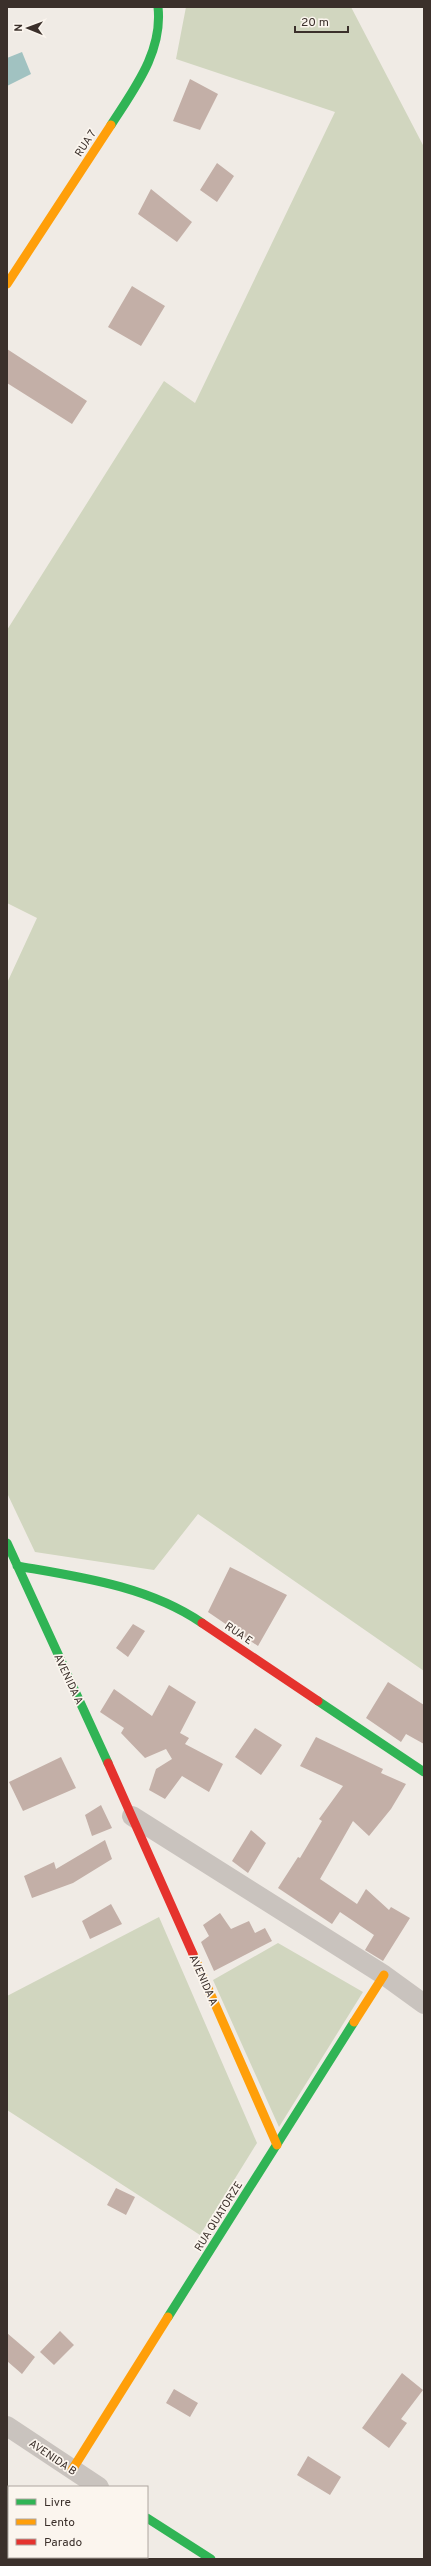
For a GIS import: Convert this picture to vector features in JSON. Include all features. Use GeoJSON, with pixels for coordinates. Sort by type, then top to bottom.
{"type":"FeatureCollection","features":[{"type":"Feature","properties":{"kind":"street","name":"RUA 7"},"geometry":{"type":"LineString","coordinates":[[7,284],[146,71],[156,37],[160,15],[158,7]]}},
{"type":"Feature","properties":{"kind":"street","name":"AVENIDA A"},"geometry":{"type":"LineString","coordinates":[[7,1543],[132,1816],[277,2145]]}},
{"type":"Feature","properties":{"kind":"street","name":"RUA E"},"geometry":{"type":"LineString","coordinates":[[17,1566],[98,1580],[157,1600],[192,1617],[424,1772]]}},
{"type":"Feature","properties":{"kind":"street"},"geometry":{"type":"LineString","coordinates":[[132,1816],[384,1975],[424,2004]]}},
{"type":"Feature","properties":{"kind":"street","name":"RUA QUATORZE"},"geometry":{"type":"LineString","coordinates":[[72,2470],[384,1975]]}},
{"type":"Feature","properties":{"kind":"street","name":"AVENIDA B"},"geometry":{"type":"LineString","coordinates":[[7,2426],[97,2486]]}},
{"type":"Feature","properties":{"kind":"street"},"geometry":{"type":"LineString","coordinates":[[148,2519],[211,2559]]}},
{"type":"Feature","properties":{"kind":"green space"},"geometry":{"type":"Polygon","coordinates":[[[186,7],[351,7],[424,147],[424,1671],[198,1514],[154,1570],[35,1552],[7,1493],[7,983],[37,918],[7,903],[7,630],[164,381],[195,403],[335,112],[176,59],[186,7]]]}},
{"type":"Feature","properties":{"kind":"green space"},"geometry":{"type":"Polygon","coordinates":[[[159,1917],[257,2143],[200,2235],[7,2110],[7,1996],[159,1917]]]}},
{"type":"Feature","properties":{"kind":"green space"},"geometry":{"type":"Polygon","coordinates":[[[278,1943],[363,1992],[279,2127],[213,1980],[278,1943]]]}},
{"type":"Feature","properties":{"kind":"water"},"geometry":{"type":"Polygon","coordinates":[[[22,52],[31,74],[7,86],[7,58],[22,52]]]}},
{"type":"Feature","properties":{"kind":"building"},"geometry":{"type":"Polygon","coordinates":[[[190,79],[218,94],[200,130],[173,121],[190,79]]]}},
{"type":"Feature","properties":{"kind":"building"},"geometry":{"type":"Polygon","coordinates":[[[217,163],[234,176],[217,202],[200,190],[217,163]]]}},
{"type":"Feature","properties":{"kind":"building"},"geometry":{"type":"Polygon","coordinates":[[[151,189],[192,222],[177,242],[138,214],[151,189]]]}},
{"type":"Feature","properties":{"kind":"building"},"geometry":{"type":"Polygon","coordinates":[[[132,286],[165,306],[141,346],[108,327],[132,286]]]}},
{"type":"Feature","properties":{"kind":"building"},"geometry":{"type":"Polygon","coordinates":[[[7,349],[87,401],[72,424],[7,383],[7,349]]]}},
{"type":"Feature","properties":{"kind":"building"},"geometry":{"type":"Polygon","coordinates":[[[230,1567],[287,1595],[258,1646],[208,1612],[230,1567]]]}},
{"type":"Feature","properties":{"kind":"building"},"geometry":{"type":"Polygon","coordinates":[[[133,1624],[145,1631],[128,1657],[116,1648],[133,1624]]]}},
{"type":"Feature","properties":{"kind":"building"},"geometry":{"type":"Polygon","coordinates":[[[388,1682],[424,1705],[424,1744],[406,1734],[401,1742],[366,1718],[388,1682]]]}},
{"type":"Feature","properties":{"kind":"building"},"geometry":{"type":"Polygon","coordinates":[[[169,1685],[196,1702],[180,1733],[189,1738],[185,1744],[223,1764],[209,1792],[182,1776],[165,1799],[149,1790],[156,1769],[172,1759],[166,1749],[145,1758],[121,1733],[124,1728],[100,1712],[114,1689],[152,1716],[169,1685]]]}},
{"type":"Feature","properties":{"kind":"building"},"geometry":{"type":"Polygon","coordinates":[[[255,1728],[282,1745],[261,1775],[235,1757],[255,1728]]]}},
{"type":"Feature","properties":{"kind":"building"},"geometry":{"type":"Polygon","coordinates":[[[316,1737],[383,1769],[381,1773],[406,1784],[391,1809],[369,1836],[353,1821],[320,1879],[357,1904],[366,1889],[389,1910],[391,1907],[410,1918],[383,1961],[365,1950],[374,1935],[340,1912],[332,1924],[278,1888],[298,1857],[300,1858],[322,1821],[319,1819],[343,1786],[300,1766],[316,1737]]]}},
{"type":"Feature","properties":{"kind":"building"},"geometry":{"type":"Polygon","coordinates":[[[61,1757],[76,1788],[23,1811],[9,1782],[61,1757]]]}},
{"type":"Feature","properties":{"kind":"building"},"geometry":{"type":"Polygon","coordinates":[[[101,1805],[112,1828],[92,1836],[85,1815],[101,1805]]]}},
{"type":"Feature","properties":{"kind":"building"},"geometry":{"type":"Polygon","coordinates":[[[251,1830],[266,1843],[248,1873],[232,1861],[251,1830]]]}},
{"type":"Feature","properties":{"kind":"building"},"geometry":{"type":"Polygon","coordinates":[[[105,1840],[112,1859],[73,1883],[32,1898],[24,1876],[54,1862],[56,1869],[105,1840]]]}},
{"type":"Feature","properties":{"kind":"building"},"geometry":{"type":"Polygon","coordinates":[[[111,1904],[122,1924],[90,1939],[82,1921],[111,1904]]]}},
{"type":"Feature","properties":{"kind":"building"},"geometry":{"type":"Polygon","coordinates":[[[220,1913],[231,1929],[249,1921],[255,1933],[265,1928],[272,1941],[214,1971],[201,1942],[209,1936],[203,1925],[220,1913]]]}},
{"type":"Feature","properties":{"kind":"building"},"geometry":{"type":"Polygon","coordinates":[[[116,2188],[135,2197],[126,2215],[107,2205],[116,2188]]]}},
{"type":"Feature","properties":{"kind":"building"},"geometry":{"type":"Polygon","coordinates":[[[60,2331],[74,2345],[54,2365],[40,2352],[60,2331]]]}},
{"type":"Feature","properties":{"kind":"building"},"geometry":{"type":"Polygon","coordinates":[[[7,2333],[35,2357],[22,2374],[7,2361],[7,2333]]]}},
{"type":"Feature","properties":{"kind":"building"},"geometry":{"type":"Polygon","coordinates":[[[402,2373],[423,2390],[401,2419],[407,2423],[389,2448],[362,2428],[402,2373]]]}},
{"type":"Feature","properties":{"kind":"building"},"geometry":{"type":"Polygon","coordinates":[[[174,2389],[198,2403],[190,2417],[166,2403],[174,2389]]]}},
{"type":"Feature","properties":{"kind":"building"},"geometry":{"type":"Polygon","coordinates":[[[308,2456],[341,2477],[330,2495],[297,2475],[308,2456]]]}},
{"type":"Feature","properties":{"kind":"traffic: fast"},"geometry":{"type":"LineString","coordinates":[[111,125],[129,98],[151,55],[156,39],[158,7]]}},
{"type":"Feature","properties":{"kind":"traffic: fast"},"geometry":{"type":"LineString","coordinates":[[7,1543],[108,1763]]}},
{"type":"Feature","properties":{"kind":"traffic: fast"},"geometry":{"type":"LineString","coordinates":[[17,1566],[89,1579],[136,1592],[181,1610],[202,1623]]}},
{"type":"Feature","properties":{"kind":"traffic: fast"},"geometry":{"type":"LineString","coordinates":[[318,1701],[424,1772]]}},
{"type":"Feature","properties":{"kind":"traffic: fast"},"geometry":{"type":"LineString","coordinates":[[168,2317],[354,2022]]}},
{"type":"Feature","properties":{"kind":"traffic: fast"},"geometry":{"type":"LineString","coordinates":[[148,2519],[211,2559]]}},
{"type":"Feature","properties":{"kind":"traffic: slow"},"geometry":{"type":"LineString","coordinates":[[7,284],[111,125]]}},
{"type":"Feature","properties":{"kind":"traffic: slow"},"geometry":{"type":"LineString","coordinates":[[193,1954],[277,2145]]}},
{"type":"Feature","properties":{"kind":"traffic: slow"},"geometry":{"type":"LineString","coordinates":[[354,2022],[384,1975]]}},
{"type":"Feature","properties":{"kind":"traffic: slow"},"geometry":{"type":"LineString","coordinates":[[72,2470],[168,2317]]}},
{"type":"Feature","properties":{"kind":"traffic: jam"},"geometry":{"type":"LineString","coordinates":[[202,1623],[318,1701]]}},
{"type":"Feature","properties":{"kind":"traffic: jam"},"geometry":{"type":"LineString","coordinates":[[108,1763],[193,1954]]}}]}
